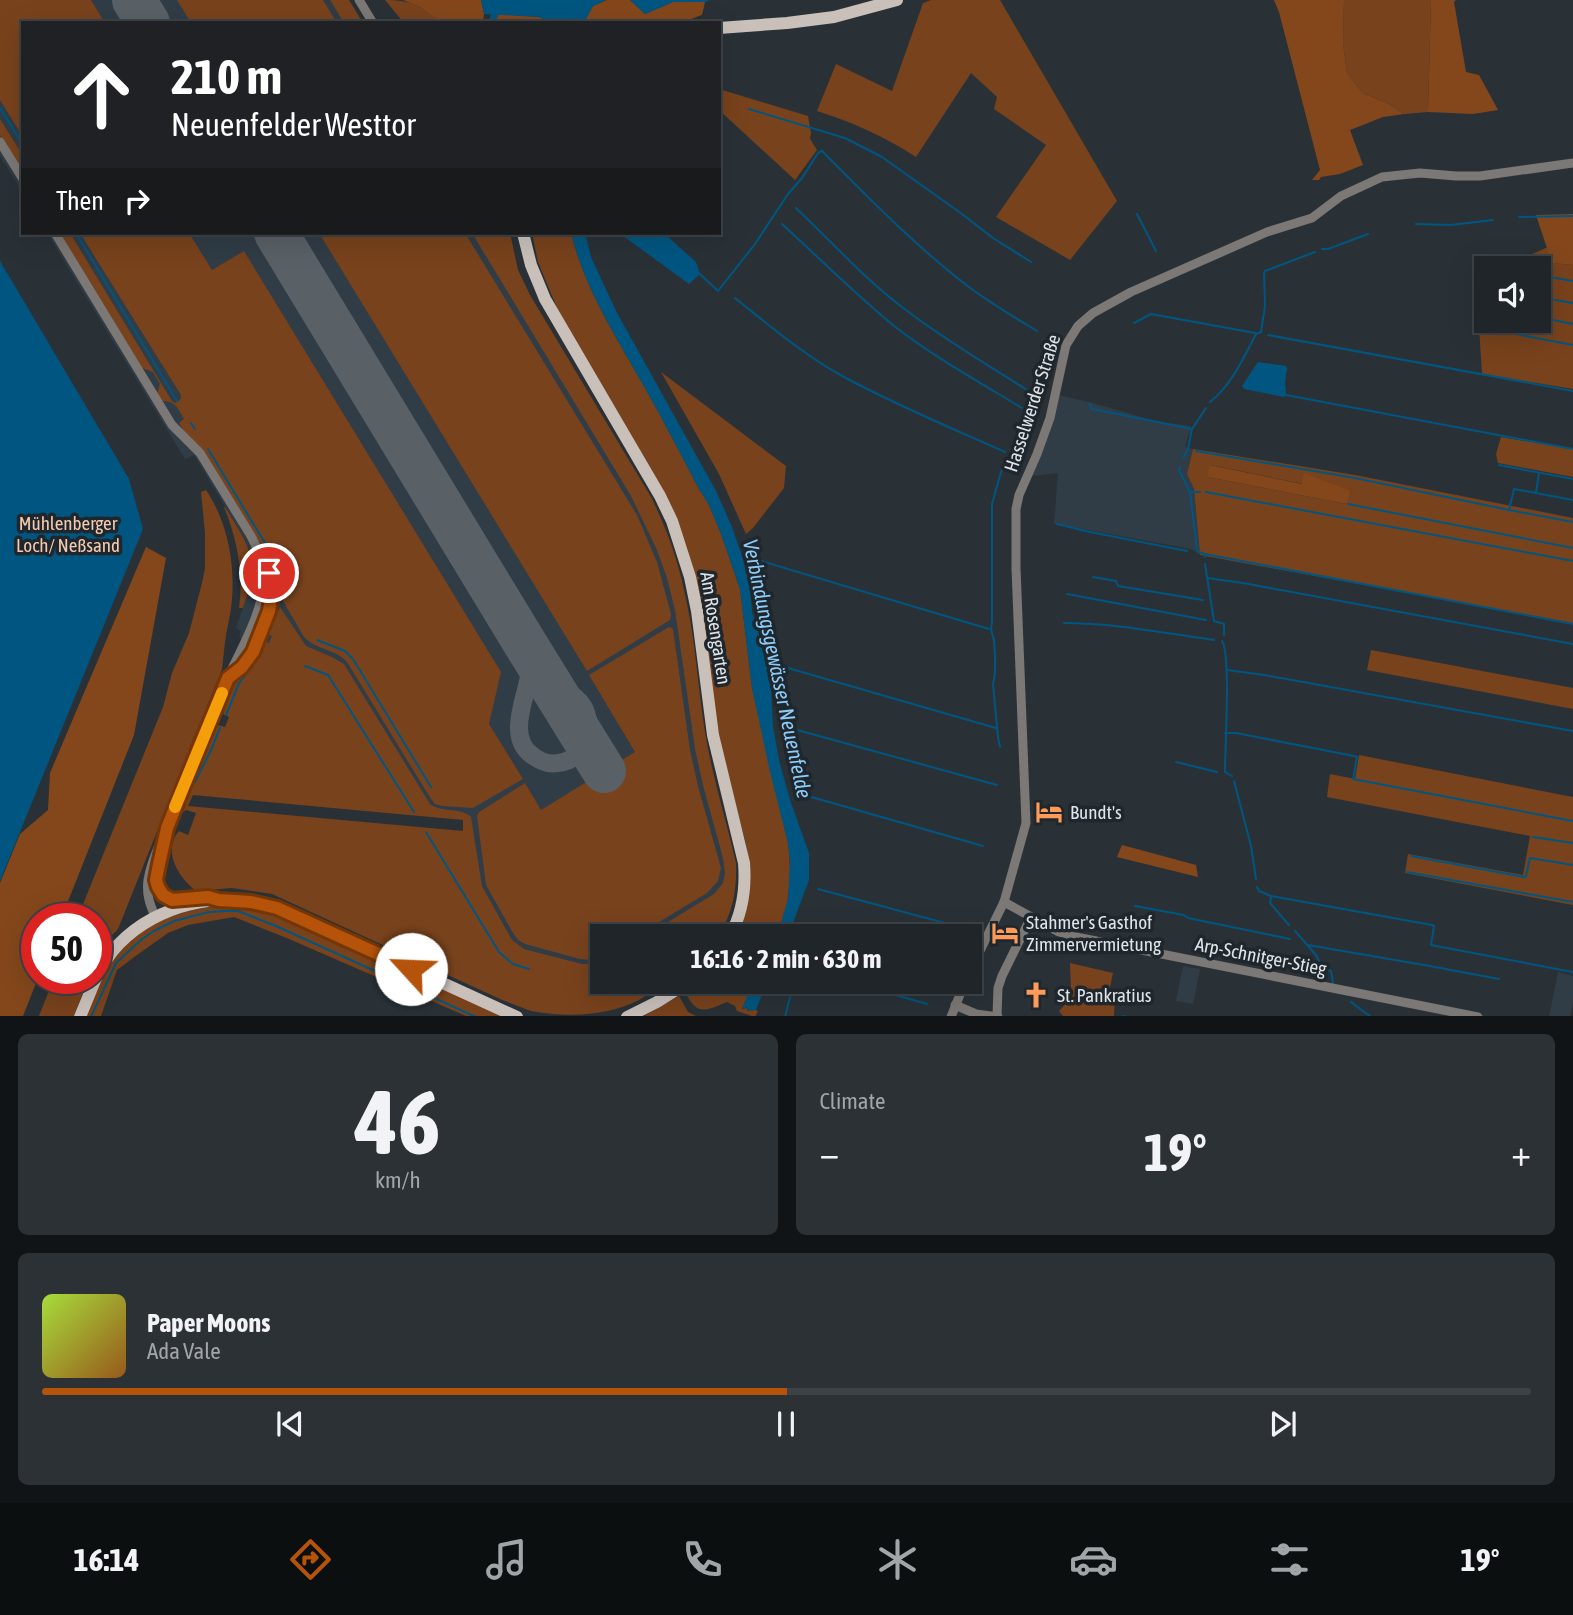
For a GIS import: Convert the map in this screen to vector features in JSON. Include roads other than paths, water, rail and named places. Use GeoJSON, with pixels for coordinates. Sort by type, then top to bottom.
{"type":"FeatureCollection","features":[{"type":"Feature","properties":{"kind":"main road"},"geometry":{"type":"LineString","coordinates":[[721,28],[834,17],[897,0]]}},
{"type":"Feature","properties":{"kind":"main road","name":"Am Rosengarten"},"geometry":{"type":"LineString","coordinates":[[523,235],[530,265],[545,299],[660,496],[688,567],[699,621],[713,735],[744,863],[743,901],[736,924]]}},
{"type":"Feature","properties":{"kind":"main road"},"geometry":{"type":"LineString","coordinates":[[112,952],[131,932],[155,916],[219,900],[251,902],[277,908],[515,1016]]}},
{"type":"Feature","properties":{"kind":"main road"},"geometry":{"type":"LineString","coordinates":[[80,1016],[90,994]]}},
{"type":"Feature","properties":{"kind":"main road"},"geometry":{"type":"LineString","coordinates":[[629,1016],[670,994]]}},
{"type":"Feature","properties":{"kind":"street"},"geometry":{"type":"LineString","coordinates":[[359,0],[372,21]]}},
{"type":"Feature","properties":{"kind":"street"},"geometry":{"type":"LineString","coordinates":[[0,142],[21,176]]}},
{"type":"Feature","properties":{"kind":"street","name":"Hasselwerder Straße"},"geometry":{"type":"LineString","coordinates":[[982,947],[1004,902],[1023,838],[1026,814],[1016,509],[1047,425],[1066,345],[1078,326],[1093,313],[1131,292],[1267,232],[1311,218],[1341,196],[1382,177],[1420,173],[1480,176],[1573,163]]}},
{"type":"Feature","properties":{"kind":"street"},"geometry":{"type":"LineString","coordinates":[[56,235],[172,425],[200,453],[266,565],[272,593],[269,611],[253,652],[242,667],[228,678]]}},
{"type":"Feature","properties":{"kind":"street"},"geometry":{"type":"LineString","coordinates":[[155,916],[148,896],[153,862],[258,597],[258,551]]}},
{"type":"Feature","properties":{"kind":"street"},"geometry":{"type":"LineString","coordinates":[[167,828],[156,880],[160,892],[172,900],[208,897],[219,900]]}},
{"type":"Feature","properties":{"kind":"street","name":"Arp-Schnitger-Stieg"},"geometry":{"type":"LineString","coordinates":[[1004,902],[1059,932],[1082,938],[1473,1016]]}},
{"type":"Feature","properties":{"kind":"street"},"geometry":{"type":"LineString","coordinates":[[955,1005],[983,1016],[997,1016],[998,988],[1002,976],[1031,917]]}},
{"type":"Feature","properties":{"kind":"street"},"geometry":{"type":"LineString","coordinates":[[951,1016],[960,994]]}},
{"type":"Feature","properties":{"kind":"water"},"geometry":{"type":"Polygon","coordinates":[[[481,0],[606,0],[593,6],[585,21],[548,21],[539,17],[484,14],[481,0]]]}},
{"type":"Feature","properties":{"kind":"water"},"geometry":{"type":"Polygon","coordinates":[[[630,0],[710,0],[673,2],[645,14],[630,0]]]}},
{"type":"Feature","properties":{"kind":"water"},"geometry":{"type":"Polygon","coordinates":[[[572,235],[586,235],[591,257],[616,311],[716,491],[743,559],[752,612],[770,671],[773,726],[779,760],[809,853],[809,880],[792,924],[781,924],[788,899],[788,843],[752,688],[740,589],[708,503],[603,313],[585,275],[572,235]]]}},
{"type":"Feature","properties":{"kind":"water"},"geometry":{"type":"Polygon","coordinates":[[[620,235],[666,235],[696,262],[700,274],[689,284],[620,235]]]}},
{"type":"Feature","properties":{"kind":"water","name":"Mühlenberger Loch/ Neßsand"},"geometry":{"type":"Polygon","coordinates":[[[0,261],[129,479],[143,529],[0,881],[0,261]]]}},
{"type":"Feature","properties":{"kind":"water"},"geometry":{"type":"Polygon","coordinates":[[[1258,362],[1286,366],[1284,397],[1244,389],[1242,386],[1258,362]]]}},
{"type":"Feature","properties":{"kind":"water"},"geometry":{"type":"Polygon","coordinates":[[[748,994],[762,994],[756,1010],[750,1011],[746,1007],[743,1010],[748,994]]]}},
{"type":"Feature","properties":{"kind":"waterway"},"geometry":{"type":"LineString","coordinates":[[493,21],[499,0]]}},
{"type":"Feature","properties":{"kind":"waterway"},"geometry":{"type":"LineString","coordinates":[[0,108],[21,142]]}},
{"type":"Feature","properties":{"kind":"waterway"},"geometry":{"type":"LineString","coordinates":[[749,109],[845,138],[882,157],[993,238],[1031,262]]}},
{"type":"Feature","properties":{"kind":"waterway"},"geometry":{"type":"LineString","coordinates":[[700,274],[718,291],[822,151],[893,221],[949,271],[985,299],[1037,331]]}},
{"type":"Feature","properties":{"kind":"waterway"},"geometry":{"type":"LineString","coordinates":[[796,208],[865,276],[895,301],[938,333],[1027,390]]}},
{"type":"Feature","properties":{"kind":"waterway"},"geometry":{"type":"LineString","coordinates":[[1137,214],[1156,251]]}},
{"type":"Feature","properties":{"kind":"waterway"},"geometry":{"type":"LineString","coordinates":[[1519,217],[1573,216]]}},
{"type":"Feature","properties":{"kind":"waterway"},"geometry":{"type":"LineString","coordinates":[[1416,224],[1451,225],[1493,220]]}},
{"type":"Feature","properties":{"kind":"waterway"},"geometry":{"type":"LineString","coordinates":[[782,224],[894,326],[941,359],[1022,408]]}},
{"type":"Feature","properties":{"kind":"waterway"},"geometry":{"type":"LineString","coordinates":[[1322,249],[1368,234]]}},
{"type":"Feature","properties":{"kind":"waterway"},"geometry":{"type":"LineString","coordinates":[[77,235],[177,401]]}},
{"type":"Feature","properties":{"kind":"waterway"},"geometry":{"type":"LineString","coordinates":[[1210,402],[1231,380],[1256,334],[1261,332],[1265,306],[1265,271],[1315,252]]}},
{"type":"Feature","properties":{"kind":"waterway"},"geometry":{"type":"LineString","coordinates":[[1551,277],[1573,281]]}},
{"type":"Feature","properties":{"kind":"waterway"},"geometry":{"type":"LineString","coordinates":[[735,298],[802,350],[844,377],[1005,452]]}},
{"type":"Feature","properties":{"kind":"waterway"},"geometry":{"type":"LineString","coordinates":[[1551,299],[1573,303]]}},
{"type":"Feature","properties":{"kind":"waterway"},"geometry":{"type":"LineString","coordinates":[[1134,323],[1151,314],[1255,333]]}},
{"type":"Feature","properties":{"kind":"waterway"},"geometry":{"type":"LineString","coordinates":[[1551,320],[1573,324]]}},
{"type":"Feature","properties":{"kind":"waterway"},"geometry":{"type":"LineString","coordinates":[[1510,333],[1573,345]]}},
{"type":"Feature","properties":{"kind":"waterway"},"geometry":{"type":"LineString","coordinates":[[1268,335],[1573,391]]}},
{"type":"Feature","properties":{"kind":"waterway"},"geometry":{"type":"LineString","coordinates":[[1286,395],[1573,449]]}},
{"type":"Feature","properties":{"kind":"waterway"},"geometry":{"type":"LineString","coordinates":[[1090,404],[1092,409],[1192,429]]}},
{"type":"Feature","properties":{"kind":"waterway"},"geometry":{"type":"LineString","coordinates":[[1183,458],[1188,449],[1192,429],[1206,408]]}},
{"type":"Feature","properties":{"kind":"waterway"},"geometry":{"type":"LineString","coordinates":[[191,423],[195,429]]}},
{"type":"Feature","properties":{"kind":"waterway"},"geometry":{"type":"LineString","coordinates":[[1000,747],[993,684],[995,662],[991,629],[992,504],[1001,472],[1024,424]]}},
{"type":"Feature","properties":{"kind":"waterway"},"geometry":{"type":"LineString","coordinates":[[208,449],[283,573]]}},
{"type":"Feature","properties":{"kind":"waterway"},"geometry":{"type":"LineString","coordinates":[[1196,451],[1355,478],[1509,510],[1514,489],[1536,493],[1539,473]]}},
{"type":"Feature","properties":{"kind":"waterway"},"geometry":{"type":"LineString","coordinates":[[1499,465],[1573,479]]}},
{"type":"Feature","properties":{"kind":"waterway"},"geometry":{"type":"LineString","coordinates":[[1180,467],[1190,492],[1197,549],[1205,554],[1205,557]]}},
{"type":"Feature","properties":{"kind":"waterway"},"geometry":{"type":"LineString","coordinates":[[1190,492],[1200,492]]}},
{"type":"Feature","properties":{"kind":"waterway"},"geometry":{"type":"LineString","coordinates":[[1206,492],[1573,561]]}},
{"type":"Feature","properties":{"kind":"waterway"},"geometry":{"type":"LineString","coordinates":[[1536,493],[1573,500]]}},
{"type":"Feature","properties":{"kind":"waterway"},"geometry":{"type":"LineString","coordinates":[[1348,504],[1573,548]]}},
{"type":"Feature","properties":{"kind":"waterway"},"geometry":{"type":"LineString","coordinates":[[1509,510],[1573,522]]}},
{"type":"Feature","properties":{"kind":"waterway"},"geometry":{"type":"LineString","coordinates":[[1057,524],[1187,551]]}},
{"type":"Feature","properties":{"kind":"waterway"},"geometry":{"type":"LineString","coordinates":[[1205,554],[1573,624]]}},
{"type":"Feature","properties":{"kind":"waterway","name":"Verbindungsgewässer Neuenfelde"},"geometry":{"type":"LineString","coordinates":[[758,560],[989,629]]}},
{"type":"Feature","properties":{"kind":"waterway"},"geometry":{"type":"LineString","coordinates":[[1205,564],[1214,621],[1224,624],[1224,635]]}},
{"type":"Feature","properties":{"kind":"waterway"},"geometry":{"type":"LineString","coordinates":[[1093,577],[1116,581],[1118,586],[1203,600]]}},
{"type":"Feature","properties":{"kind":"waterway"},"geometry":{"type":"LineString","coordinates":[[1207,578],[1573,644]]}},
{"type":"Feature","properties":{"kind":"waterway"},"geometry":{"type":"LineString","coordinates":[[1067,594],[1206,620]]}},
{"type":"Feature","properties":{"kind":"waterway"},"geometry":{"type":"LineString","coordinates":[[1064,623],[1120,627],[1214,640]]}},
{"type":"Feature","properties":{"kind":"waterway"},"geometry":{"type":"LineString","coordinates":[[317,640],[345,651],[353,659],[431,787]]}},
{"type":"Feature","properties":{"kind":"waterway"},"geometry":{"type":"LineString","coordinates":[[1222,641],[1227,682],[1225,772],[1232,776]]}},
{"type":"Feature","properties":{"kind":"waterway"},"geometry":{"type":"LineString","coordinates":[[226,715],[239,683],[255,663]]}},
{"type":"Feature","properties":{"kind":"waterway"},"geometry":{"type":"LineString","coordinates":[[305,666],[328,675],[414,812]]}},
{"type":"Feature","properties":{"kind":"waterway","name":"Verbindungsgewässer Neuenfelde"},"geometry":{"type":"LineString","coordinates":[[781,666],[996,728]]}},
{"type":"Feature","properties":{"kind":"waterway"},"geometry":{"type":"LineString","coordinates":[[1227,670],[1573,731]]}},
{"type":"Feature","properties":{"kind":"waterway"},"geometry":{"type":"LineString","coordinates":[[195,782],[220,728]]}},
{"type":"Feature","properties":{"kind":"waterway","name":"Verbindungsgewässer Neuenfelde"},"geometry":{"type":"LineString","coordinates":[[790,728],[997,785]]}},
{"type":"Feature","properties":{"kind":"waterway"},"geometry":{"type":"LineString","coordinates":[[1225,733],[1357,757],[1353,779],[1573,821]]}},
{"type":"Feature","properties":{"kind":"waterway"},"geometry":{"type":"LineString","coordinates":[[1176,762],[1217,772]]}},
{"type":"Feature","properties":{"kind":"waterway"},"geometry":{"type":"LineString","coordinates":[[1234,781],[1251,846],[1256,879]]}},
{"type":"Feature","properties":{"kind":"waterway","name":"Verbindungsgewässer Neuenfelde"},"geometry":{"type":"LineString","coordinates":[[801,794],[983,846]]}},
{"type":"Feature","properties":{"kind":"waterway"},"geometry":{"type":"LineString","coordinates":[[426,832],[499,952],[513,964],[529,969]]}},
{"type":"Feature","properties":{"kind":"waterway"},"geometry":{"type":"LineString","coordinates":[[1533,837],[1573,843]]}},
{"type":"Feature","properties":{"kind":"waterway"},"geometry":{"type":"LineString","coordinates":[[1411,856],[1524,877],[1530,858],[1573,865]]}},
{"type":"Feature","properties":{"kind":"waterway"},"geometry":{"type":"LineString","coordinates":[[1407,872],[1573,902]]}},
{"type":"Feature","properties":{"kind":"waterway"},"geometry":{"type":"LineString","coordinates":[[1257,887],[1259,891],[1271,896],[1432,925],[1431,945],[1573,972]]}},
{"type":"Feature","properties":{"kind":"waterway"},"geometry":{"type":"LineString","coordinates":[[818,889],[949,924]]}},
{"type":"Feature","properties":{"kind":"waterway"},"geometry":{"type":"LineString","coordinates":[[1271,897],[1270,903],[1289,925]]}},
{"type":"Feature","properties":{"kind":"waterway"},"geometry":{"type":"LineString","coordinates":[[1135,906],[1290,939]]}},
{"type":"Feature","properties":{"kind":"waterway"},"geometry":{"type":"LineString","coordinates":[[91,1016],[116,963],[142,939],[174,921],[209,912],[226,911],[238,911],[276,926],[474,1016]]}},
{"type":"Feature","properties":{"kind":"waterway"},"geometry":{"type":"LineString","coordinates":[[1295,931],[1316,955],[1322,968],[1331,971],[1333,983]]}},
{"type":"Feature","properties":{"kind":"waterway"},"geometry":{"type":"LineString","coordinates":[[1308,945],[1499,979]]}},
{"type":"Feature","properties":{"kind":"waterway"},"geometry":{"type":"LineString","coordinates":[[785,1016],[791,994]]}},
{"type":"Feature","properties":{"kind":"waterway"},"geometry":{"type":"LineString","coordinates":[[892,994],[927,1004]]}},
{"type":"Feature","properties":{"kind":"waterway"},"geometry":{"type":"LineString","coordinates":[[1351,1002],[1370,1016]]}},
{"type":"Feature","properties":{"kind":"place","name":"Bundt's"},"geometry":{"type":"Point","coordinates":[1049,812]}},
{"type":"Feature","properties":{"kind":"place","name":"Stahmer's Gasthof Zimmervermietung"},"geometry":{"type":"Point","coordinates":[1005,933]}},
{"type":"Feature","properties":{"kind":"place","name":"St. Pankratius"},"geometry":{"type":"Point","coordinates":[1036,995]}}]}
